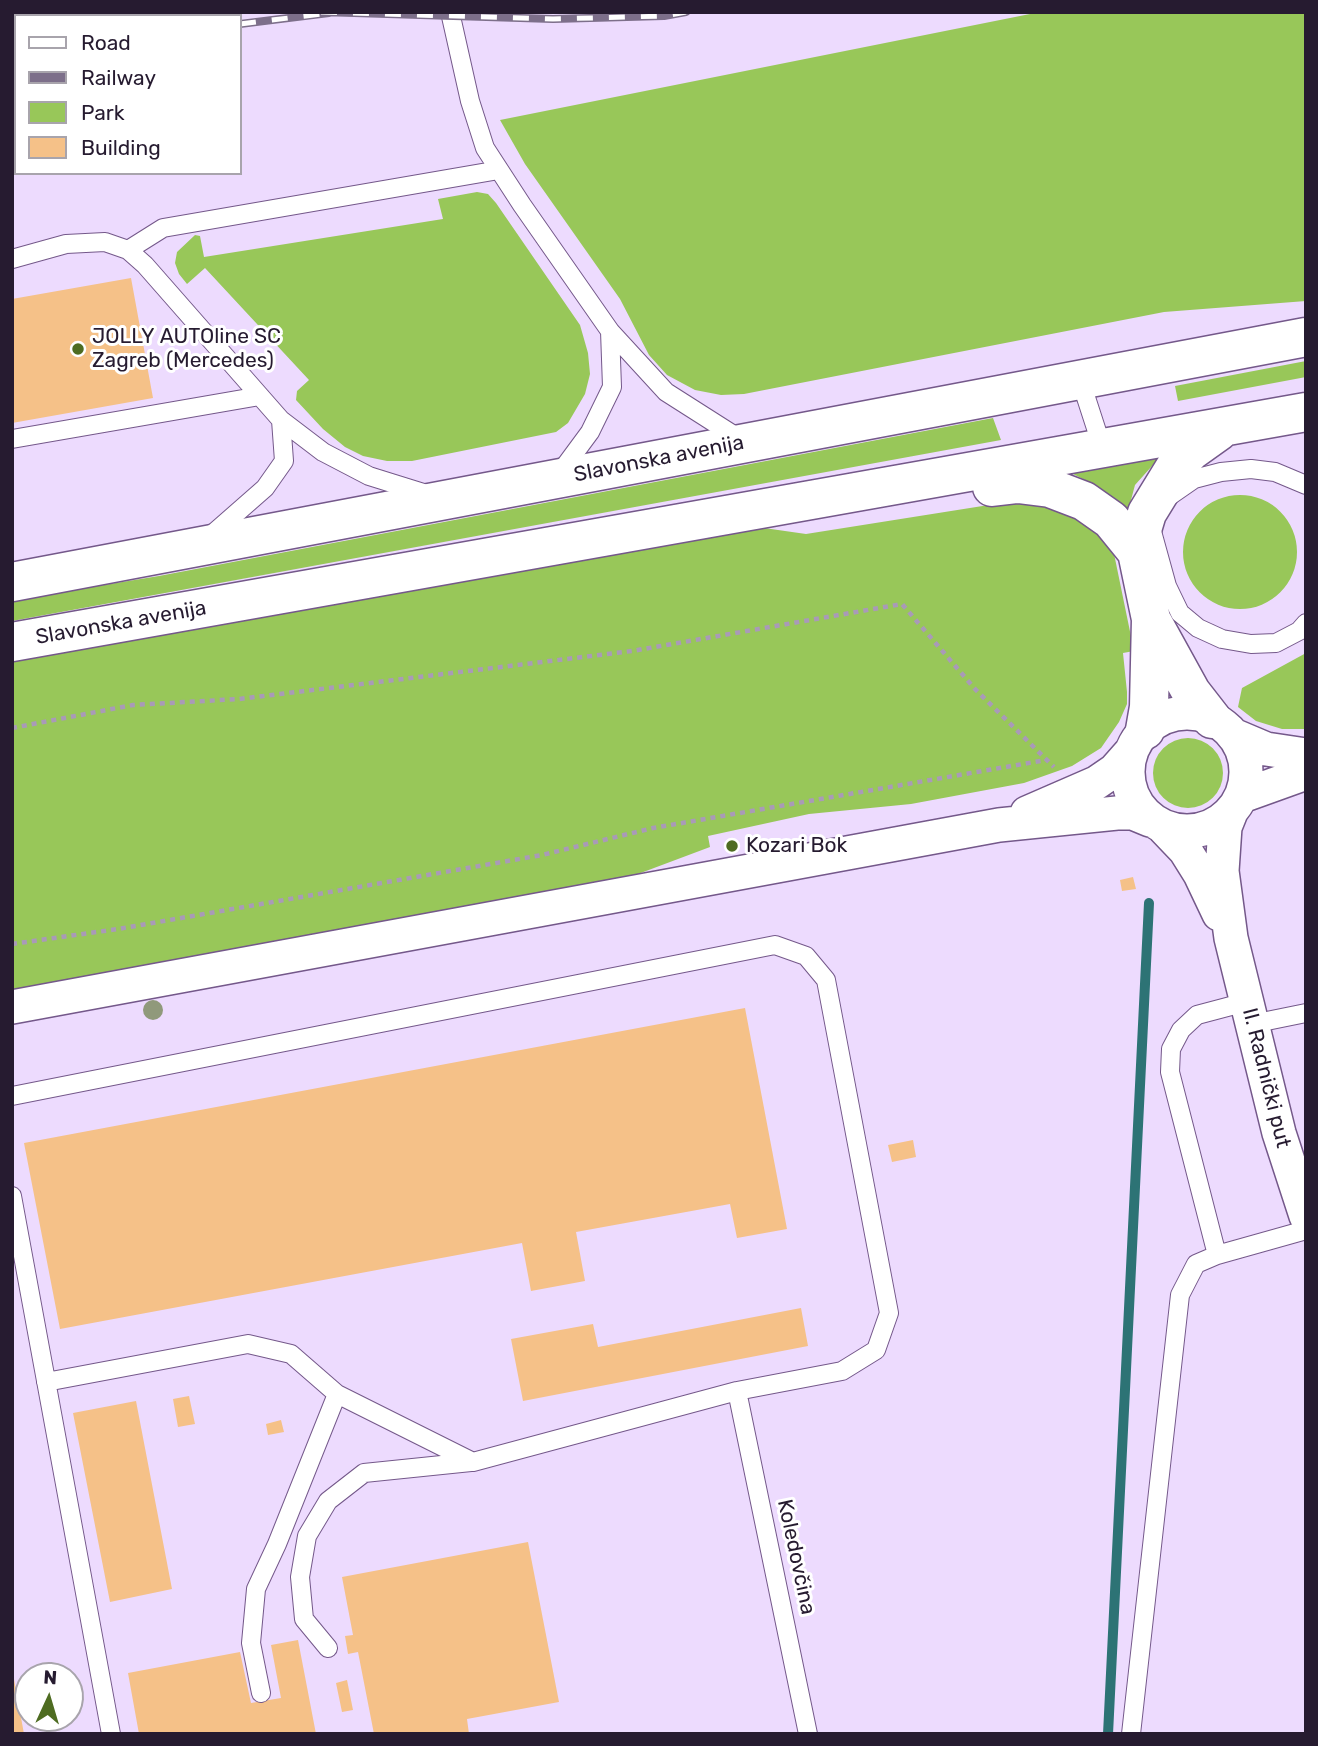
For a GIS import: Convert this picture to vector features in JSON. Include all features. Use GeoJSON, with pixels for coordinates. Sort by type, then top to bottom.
{"type":"FeatureCollection","features":[{"type":"Feature","properties":{"kind":"main road","name":"Slavonska avenija"},"geometry":{"type":"LineString","coordinates":[[12,582],[1306,337]]}},
{"type":"Feature","properties":{"kind":"main road","name":"Slavonska avenija"},"geometry":{"type":"LineString","coordinates":[[12,642],[1306,412]]}},
{"type":"Feature","properties":{"kind":"main road"},"geometry":{"type":"LineString","coordinates":[[1137,742],[1149,707],[1151,619],[1137,552],[1147,513],[1174,469],[1191,451],[1223,428]]}},
{"type":"Feature","properties":{"kind":"main road"},"geometry":{"type":"LineString","coordinates":[[911,483],[944,489],[981,489],[1018,484],[1050,488],[1083,501],[1111,520],[1137,552]]}},
{"type":"Feature","properties":{"kind":"main road"},"geometry":{"type":"LineString","coordinates":[[1151,619],[1191,692],[1223,727]]}},
{"type":"Feature","properties":{"kind":"street"},"geometry":{"type":"LineString","coordinates":[[999,825],[1096,783],[1115,770],[1160,719],[1177,714],[1195,713],[1266,749],[1306,755]]}},
{"type":"Feature","properties":{"kind":"street"},"geometry":{"type":"LineString","coordinates":[[1223,727],[1242,748],[1246,764],[1246,780],[1236,804]]}},
{"type":"Feature","properties":{"kind":"street"},"geometry":{"type":"LineString","coordinates":[[1137,742],[1127,766],[1128,786],[1132,799],[1157,824]]}},
{"type":"Feature","properties":{"kind":"street"},"geometry":{"type":"LineString","coordinates":[[12,1007],[999,825],[1133,813],[1179,832],[1195,831],[1215,825],[1236,804],[1306,773]]}},
{"type":"Feature","properties":{"kind":"street","name":"II. Radnički put"},"geometry":{"type":"LineString","coordinates":[[1236,804],[1225,827],[1222,871],[1231,938],[1279,1133],[1306,1216]]}},
{"type":"Feature","properties":{"kind":"street","name":"II. Radnički put"},"geometry":{"type":"LineString","coordinates":[[1157,824],[1185,850],[1231,938]]}},
{"type":"Feature","properties":{"kind":"lane"},"geometry":{"type":"LineString","coordinates":[[452,14],[470,101],[485,148],[499,170],[610,331],[666,392],[746,443]]}},
{"type":"Feature","properties":{"kind":"lane"},"geometry":{"type":"LineString","coordinates":[[128,250],[163,228],[499,170]]}},
{"type":"Feature","properties":{"kind":"lane"},"geometry":{"type":"LineString","coordinates":[[12,259],[66,244],[106,242],[128,250],[145,265],[281,420],[323,452],[369,476],[446,500]]}},
{"type":"Feature","properties":{"kind":"lane"},"geometry":{"type":"LineString","coordinates":[[555,479],[590,432],[612,387],[610,331]]}},
{"type":"Feature","properties":{"kind":"lane"},"geometry":{"type":"LineString","coordinates":[[1080,379],[1103,450]]}},
{"type":"Feature","properties":{"kind":"lane"},"geometry":{"type":"LineString","coordinates":[[12,439],[260,396]]}},
{"type":"Feature","properties":{"kind":"lane"},"geometry":{"type":"LineString","coordinates":[[195,549],[265,488],[284,461],[281,420]]}},
{"type":"Feature","properties":{"kind":"lane"},"geometry":{"type":"LineString","coordinates":[[1306,485],[1275,472],[1251,469],[1221,471],[1194,479],[1147,513],[1167,586],[1180,613],[1198,628],[1222,639],[1251,644],[1276,643],[1299,631],[1306,623]]}},
{"type":"Feature","properties":{"kind":"lane"},"geometry":{"type":"LineString","coordinates":[[12,1096],[775,945],[806,956],[826,980],[889,1313],[876,1350],[842,1371],[737,1391],[472,1462],[364,1473],[328,1502],[307,1536],[300,1577],[304,1619],[328,1648]]}},
{"type":"Feature","properties":{"kind":"lane"},"geometry":{"type":"LineString","coordinates":[[1217,1255],[1170,1072],[1171,1049],[1181,1030],[1197,1015],[1306,1013]]}},
{"type":"Feature","properties":{"kind":"lane"},"geometry":{"type":"LineString","coordinates":[[12,1196],[111,1734]]}},
{"type":"Feature","properties":{"kind":"lane"},"geometry":{"type":"LineString","coordinates":[[1131,1734],[1180,1295],[1196,1264],[1217,1255],[1306,1230]]}},
{"type":"Feature","properties":{"kind":"lane"},"geometry":{"type":"LineString","coordinates":[[46,1382],[248,1344],[291,1354],[337,1394],[472,1462]]}},
{"type":"Feature","properties":{"kind":"lane","name":"Koledovčina"},"geometry":{"type":"LineString","coordinates":[[737,1391],[808,1734]]}},
{"type":"Feature","properties":{"kind":"lane"},"geometry":{"type":"LineString","coordinates":[[261,1693],[251,1643],[256,1589],[277,1544],[337,1394]]}},
{"type":"Feature","properties":{"kind":"path"},"geometry":{"type":"LineString","coordinates":[[12,728],[133,705],[239,699],[632,651],[902,604],[975,690],[1056,768]]}},
{"type":"Feature","properties":{"kind":"path"},"geometry":{"type":"LineString","coordinates":[[12,944],[132,927],[542,855],[653,828],[1047,760]]}},
{"type":"Feature","properties":{"kind":"green space"},"geometry":{"type":"Polygon","coordinates":[[[1040,12],[1306,12],[1306,301],[1164,312],[744,394],[721,395],[695,390],[667,375],[649,355],[620,299],[525,164],[500,120],[1040,12]]]}},
{"type":"Feature","properties":{"kind":"green space"},"geometry":{"type":"Polygon","coordinates":[[[477,192],[488,194],[496,203],[580,325],[588,353],[590,374],[585,394],[568,423],[556,432],[412,461],[387,461],[363,456],[345,447],[323,429],[296,400],[297,391],[309,380],[205,268],[187,284],[175,263],[177,252],[195,235],[200,236],[204,257],[443,219],[438,199],[477,192]]]}},
{"type":"Feature","properties":{"kind":"green space"},"geometry":{"type":"Polygon","coordinates":[[[1306,361],[1306,377],[1178,401],[1175,386],[1306,361]]]}},
{"type":"Feature","properties":{"kind":"green space"},"geometry":{"type":"Polygon","coordinates":[[[993,418],[1001,440],[12,621],[12,600],[159,576],[993,418]]]}},
{"type":"Feature","properties":{"kind":"green space"},"geometry":{"type":"Polygon","coordinates":[[[1161,456],[1135,485],[1127,515],[1093,484],[1069,472],[1161,456]]]}},
{"type":"Feature","properties":{"kind":"green space"},"geometry":{"type":"Polygon","coordinates":[[[1240,495],[1262,500],[1280,512],[1292,530],[1297,552],[1292,574],[1280,592],[1262,604],[1240,609],[1218,604],[1200,592],[1188,574],[1183,552],[1188,530],[1200,512],[1218,500],[1240,495]]]}},
{"type":"Feature","properties":{"kind":"green space"},"geometry":{"type":"Polygon","coordinates":[[[1033,498],[1076,509],[1111,539],[1134,651],[1123,653],[1127,704],[1119,722],[1101,748],[1072,766],[1024,783],[911,804],[809,814],[708,836],[710,847],[638,874],[12,992],[12,658],[764,528],[806,534],[1033,498]]]}},
{"type":"Feature","properties":{"kind":"green space"},"geometry":{"type":"Polygon","coordinates":[[[1306,653],[1306,729],[1282,729],[1256,721],[1238,707],[1242,688],[1306,653]]]}},
{"type":"Feature","properties":{"kind":"green space"},"geometry":{"type":"Polygon","coordinates":[[[1188,738],[1207,744],[1217,754],[1223,773],[1217,792],[1207,802],[1188,808],[1169,802],[1159,792],[1153,773],[1159,754],[1169,744],[1188,738]]]}},
{"type":"Feature","properties":{"kind":"building","name":"JOLLY AUTOline SC Zagreb (Mercedes)"},"geometry":{"type":"Polygon","coordinates":[[[131,278],[153,398],[12,423],[12,299],[131,278]]]}},
{"type":"Feature","properties":{"kind":"building"},"geometry":{"type":"Polygon","coordinates":[[[1133,877],[1136,889],[1122,891],[1120,880],[1133,877]]]}},
{"type":"Feature","properties":{"kind":"building"},"geometry":{"type":"Polygon","coordinates":[[[745,1008],[787,1229],[737,1238],[730,1204],[576,1232],[585,1281],[531,1291],[522,1243],[60,1329],[24,1143],[745,1008]]]}},
{"type":"Feature","properties":{"kind":"building"},"geometry":{"type":"Polygon","coordinates":[[[913,1140],[916,1157],[892,1162],[888,1145],[913,1140]]]}},
{"type":"Feature","properties":{"kind":"building"},"geometry":{"type":"Polygon","coordinates":[[[801,1308],[808,1346],[523,1401],[511,1339],[593,1324],[598,1347],[801,1308]]]}},
{"type":"Feature","properties":{"kind":"building"},"geometry":{"type":"Polygon","coordinates":[[[189,1396],[195,1424],[178,1427],[173,1399],[189,1396]]]}},
{"type":"Feature","properties":{"kind":"building"},"geometry":{"type":"Polygon","coordinates":[[[136,1401],[172,1589],[110,1602],[73,1413],[136,1401]]]}},
{"type":"Feature","properties":{"kind":"building"},"geometry":{"type":"Polygon","coordinates":[[[281,1420],[284,1432],[268,1435],[266,1424],[281,1420]]]}},
{"type":"Feature","properties":{"kind":"building"},"geometry":{"type":"Polygon","coordinates":[[[528,1542],[559,1702],[467,1719],[469,1734],[374,1734],[358,1652],[348,1654],[345,1636],[353,1635],[342,1577],[528,1542]]]}},
{"type":"Feature","properties":{"kind":"building"},"geometry":{"type":"Polygon","coordinates":[[[298,1640],[316,1734],[139,1734],[128,1673],[240,1652],[251,1703],[281,1698],[271,1645],[298,1640]]]}},
{"type":"Feature","properties":{"kind":"building"},"geometry":{"type":"Polygon","coordinates":[[[14,1679],[14,1732],[24,1734],[12,1734],[14,1679]]]}},
{"type":"Feature","properties":{"kind":"building"},"geometry":{"type":"Polygon","coordinates":[[[347,1680],[353,1710],[342,1712],[336,1683],[347,1680]]]}},
{"type":"Feature","properties":{"kind":"waterway"},"geometry":{"type":"LineString","coordinates":[[1108,1734],[1149,903]]}},
{"type":"Feature","properties":{"kind":"railway"},"geometry":{"type":"LineString","coordinates":[[40,14],[52,12]]}},
{"type":"Feature","properties":{"kind":"railway"},"geometry":{"type":"LineString","coordinates":[[321,12],[553,19],[664,16],[686,12]]}},
{"type":"Feature","properties":{"kind":"railway"},"geometry":{"type":"LineString","coordinates":[[242,24],[329,13]]}},
{"type":"Feature","properties":{"kind":"place","name":"JOLLY AUTOline SC Zagreb (Mercedes)"},"geometry":{"type":"Point","coordinates":[78,349]}},
{"type":"Feature","properties":{"kind":"place","name":"Kozari Bok"},"geometry":{"type":"Point","coordinates":[732,846]}}]}
